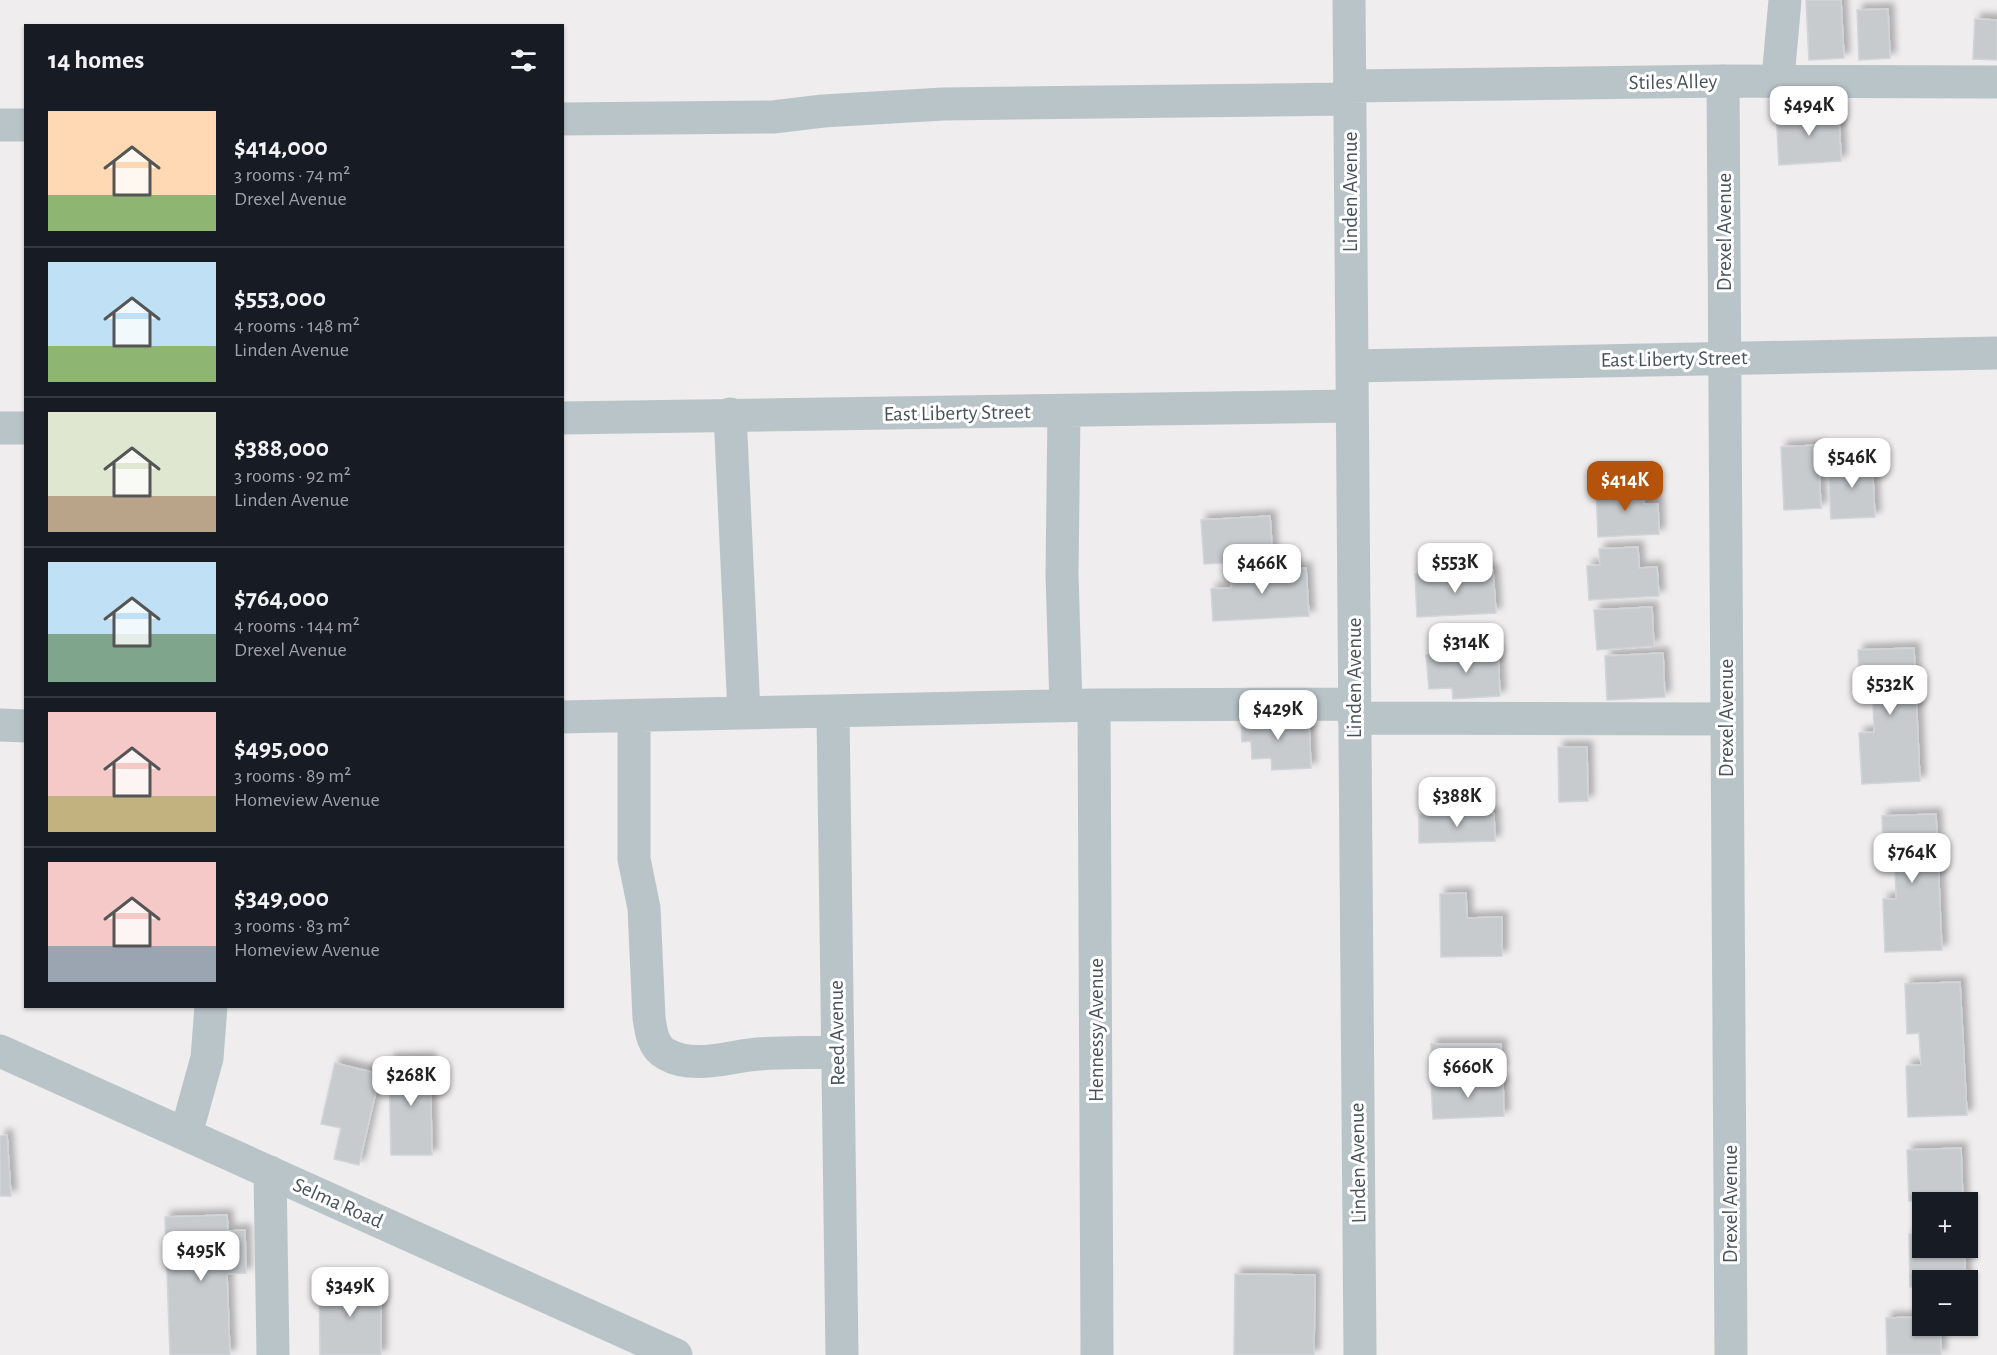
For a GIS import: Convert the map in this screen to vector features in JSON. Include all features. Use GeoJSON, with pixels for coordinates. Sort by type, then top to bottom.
{"type":"FeatureCollection","features":[{"type":"Feature","properties":{"kind":"street","name":"Linden Avenue"},"geometry":{"type":"LineString","coordinates":[[1349,0],[1360,1355]]}},
{"type":"Feature","properties":{"kind":"street"},"geometry":{"type":"LineString","coordinates":[[1780,81],[1779,67],[1785,0]]}},
{"type":"Feature","properties":{"kind":"street","name":"Stiles Alley"},"geometry":{"type":"LineString","coordinates":[[564,119],[773,117],[823,111],[943,104],[1723,81],[1997,82]]}},
{"type":"Feature","properties":{"kind":"street","name":"Drexel Avenue"},"geometry":{"type":"LineString","coordinates":[[1723,81],[1731,1355]]}},
{"type":"Feature","properties":{"kind":"street"},"geometry":{"type":"LineString","coordinates":[[0,125],[24,125]]}},
{"type":"Feature","properties":{"kind":"street","name":"East Liberty Street"},"geometry":{"type":"LineString","coordinates":[[1352,366],[1997,353]]}},
{"type":"Feature","properties":{"kind":"street","name":"East Liberty Street"},"geometry":{"type":"LineString","coordinates":[[564,418],[1352,406]]}},
{"type":"Feature","properties":{"kind":"street","name":"Hennessy Avenue"},"geometry":{"type":"LineString","coordinates":[[1064,411],[1062,574],[1080,705],[1097,1355]]}},
{"type":"Feature","properties":{"kind":"street"},"geometry":{"type":"LineString","coordinates":[[730,414],[744,712]]}},
{"type":"Feature","properties":{"kind":"street"},"geometry":{"type":"LineString","coordinates":[[0,429],[24,428]]}},
{"type":"Feature","properties":{"kind":"street"},"geometry":{"type":"LineString","coordinates":[[564,717],[1080,705],[1726,720]]}},
{"type":"Feature","properties":{"kind":"street","name":"Reed Avenue"},"geometry":{"type":"LineString","coordinates":[[833,712],[842,1355]]}},
{"type":"Feature","properties":{"kind":"street"},"geometry":{"type":"LineString","coordinates":[[634,716],[634,859],[644,908],[649,1018],[652,1036],[657,1046],[665,1054],[679,1059],[699,1061],[757,1054],[837,1052]]}},
{"type":"Feature","properties":{"kind":"street"},"geometry":{"type":"LineString","coordinates":[[0,725],[24,726]]}},
{"type":"Feature","properties":{"kind":"street"},"geometry":{"type":"LineString","coordinates":[[186,1134],[207,1058],[212,1008]]}},
{"type":"Feature","properties":{"kind":"street","name":"Selma Road"},"geometry":{"type":"LineString","coordinates":[[0,1051],[676,1355]]}},
{"type":"Feature","properties":{"kind":"street"},"geometry":{"type":"LineString","coordinates":[[270,1172],[273,1355]]}},
{"type":"Feature","properties":{"kind":"building"},"geometry":{"type":"Polygon","coordinates":[[[1806,0],[1841,0],[1844,58],[1809,60],[1806,0]]]}},
{"type":"Feature","properties":{"kind":"building"},"geometry":{"type":"Polygon","coordinates":[[[1888,9],[1890,58],[1859,60],[1857,10],[1888,9]]]}},
{"type":"Feature","properties":{"kind":"building"},"geometry":{"type":"Polygon","coordinates":[[[1975,19],[1997,20],[1997,60],[1973,59],[1975,19]]]}},
{"type":"Feature","properties":{"kind":"building"},"geometry":{"type":"Polygon","coordinates":[[[1839,110],[1841,161],[1779,165],[1776,113],[1839,110]]]}},
{"type":"Feature","properties":{"kind":"building"},"geometry":{"type":"Polygon","coordinates":[[[1818,445],[1821,508],[1784,510],[1781,447],[1818,445]]]}},
{"type":"Feature","properties":{"kind":"building"},"geometry":{"type":"Polygon","coordinates":[[[1872,459],[1875,517],[1831,519],[1828,461],[1872,459]]]}},
{"type":"Feature","properties":{"kind":"building"},"geometry":{"type":"Polygon","coordinates":[[[1643,485],[1644,504],[1658,504],[1659,534],[1598,537],[1596,487],[1643,485]]]}},
{"type":"Feature","properties":{"kind":"building"},"geometry":{"type":"Polygon","coordinates":[[[1270,516],[1273,560],[1204,564],[1201,520],[1270,516]]]}},
{"type":"Feature","properties":{"kind":"building"},"geometry":{"type":"Polygon","coordinates":[[[1638,547],[1639,568],[1657,567],[1659,596],[1589,600],[1587,566],[1600,565],[1599,549],[1638,547]]]}},
{"type":"Feature","properties":{"kind":"building"},"geometry":{"type":"Polygon","coordinates":[[[1306,568],[1309,616],[1213,621],[1211,589],[1231,588],[1231,571],[1306,568]]]}},
{"type":"Feature","properties":{"kind":"building"},"geometry":{"type":"Polygon","coordinates":[[[1493,570],[1496,613],[1417,617],[1415,574],[1493,570]]]}},
{"type":"Feature","properties":{"kind":"building"},"geometry":{"type":"Polygon","coordinates":[[[1652,607],[1654,646],[1597,650],[1594,610],[1652,607]]]}},
{"type":"Feature","properties":{"kind":"building"},"geometry":{"type":"Polygon","coordinates":[[[1914,648],[1920,781],[1862,784],[1859,733],[1874,732],[1873,700],[1860,700],[1858,650],[1914,648]]]}},
{"type":"Feature","properties":{"kind":"building"},"geometry":{"type":"Polygon","coordinates":[[[1498,650],[1500,696],[1453,699],[1452,688],[1429,689],[1426,655],[1498,650]]]}},
{"type":"Feature","properties":{"kind":"building"},"geometry":{"type":"Polygon","coordinates":[[[1663,653],[1665,697],[1607,700],[1605,656],[1663,653]]]}},
{"type":"Feature","properties":{"kind":"building"},"geometry":{"type":"Polygon","coordinates":[[[1277,714],[1278,724],[1309,723],[1311,768],[1272,770],[1271,758],[1252,759],[1251,741],[1242,742],[1241,716],[1277,714]]]}},
{"type":"Feature","properties":{"kind":"building"},"geometry":{"type":"Polygon","coordinates":[[[1558,747],[1587,747],[1588,801],[1559,802],[1558,747]]]}},
{"type":"Feature","properties":{"kind":"building"},"geometry":{"type":"Polygon","coordinates":[[[1494,813],[1495,841],[1419,843],[1419,815],[1494,813]]]}},
{"type":"Feature","properties":{"kind":"building"},"geometry":{"type":"Polygon","coordinates":[[[1936,814],[1942,950],[1885,952],[1883,899],[1896,899],[1895,867],[1884,867],[1882,816],[1936,814]]]}},
{"type":"Feature","properties":{"kind":"building"},"geometry":{"type":"Polygon","coordinates":[[[1466,893],[1467,918],[1502,917],[1502,956],[1441,957],[1440,894],[1466,893]]]}},
{"type":"Feature","properties":{"kind":"building"},"geometry":{"type":"Polygon","coordinates":[[[1960,982],[1967,1115],[1908,1117],[1906,1066],[1921,1065],[1919,1033],[1907,1034],[1905,984],[1960,982]]]}},
{"type":"Feature","properties":{"kind":"building"},"geometry":{"type":"Polygon","coordinates":[[[1431,1044],[1501,1044],[1501,1070],[1431,1071],[1431,1044]]]}},
{"type":"Feature","properties":{"kind":"building"},"geometry":{"type":"Polygon","coordinates":[[[430,1058],[432,1155],[391,1155],[389,1059],[430,1058]]]}},
{"type":"Feature","properties":{"kind":"building"},"geometry":{"type":"Polygon","coordinates":[[[335,1063],[380,1074],[359,1165],[334,1159],[341,1128],[321,1124],[335,1063]]]}},
{"type":"Feature","properties":{"kind":"building"},"geometry":{"type":"Polygon","coordinates":[[[1503,1080],[1504,1116],[1433,1119],[1431,1083],[1503,1080]]]}},
{"type":"Feature","properties":{"kind":"building"},"geometry":{"type":"Polygon","coordinates":[[[7,1135],[11,1196],[0,1196],[0,1136],[7,1135]]]}},
{"type":"Feature","properties":{"kind":"building"},"geometry":{"type":"Polygon","coordinates":[[[1961,1148],[1963,1192],[1912,1192],[1912,1201],[1909,1201],[1907,1150],[1961,1148]]]}},
{"type":"Feature","properties":{"kind":"building"},"geometry":{"type":"Polygon","coordinates":[[[227,1215],[228,1231],[245,1230],[246,1273],[227,1274],[230,1355],[170,1355],[165,1217],[227,1215]]]}},
{"type":"Feature","properties":{"kind":"building"},"geometry":{"type":"Polygon","coordinates":[[[1909,1234],[1912,1234],[1912,1258],[1965,1258],[1965,1270],[1912,1270],[1912,1287],[1910,1287],[1909,1234]]]}},
{"type":"Feature","properties":{"kind":"building"},"geometry":{"type":"Polygon","coordinates":[[[1235,1274],[1315,1275],[1314,1355],[1234,1355],[1235,1274]]]}},
{"type":"Feature","properties":{"kind":"building"},"geometry":{"type":"Polygon","coordinates":[[[381,1281],[381,1355],[320,1355],[319,1282],[381,1281]]]}},
{"type":"Feature","properties":{"kind":"building"},"geometry":{"type":"Polygon","coordinates":[[[1912,1317],[1912,1336],[1940,1336],[1941,1355],[1887,1355],[1886,1318],[1912,1317]]]}}]}
